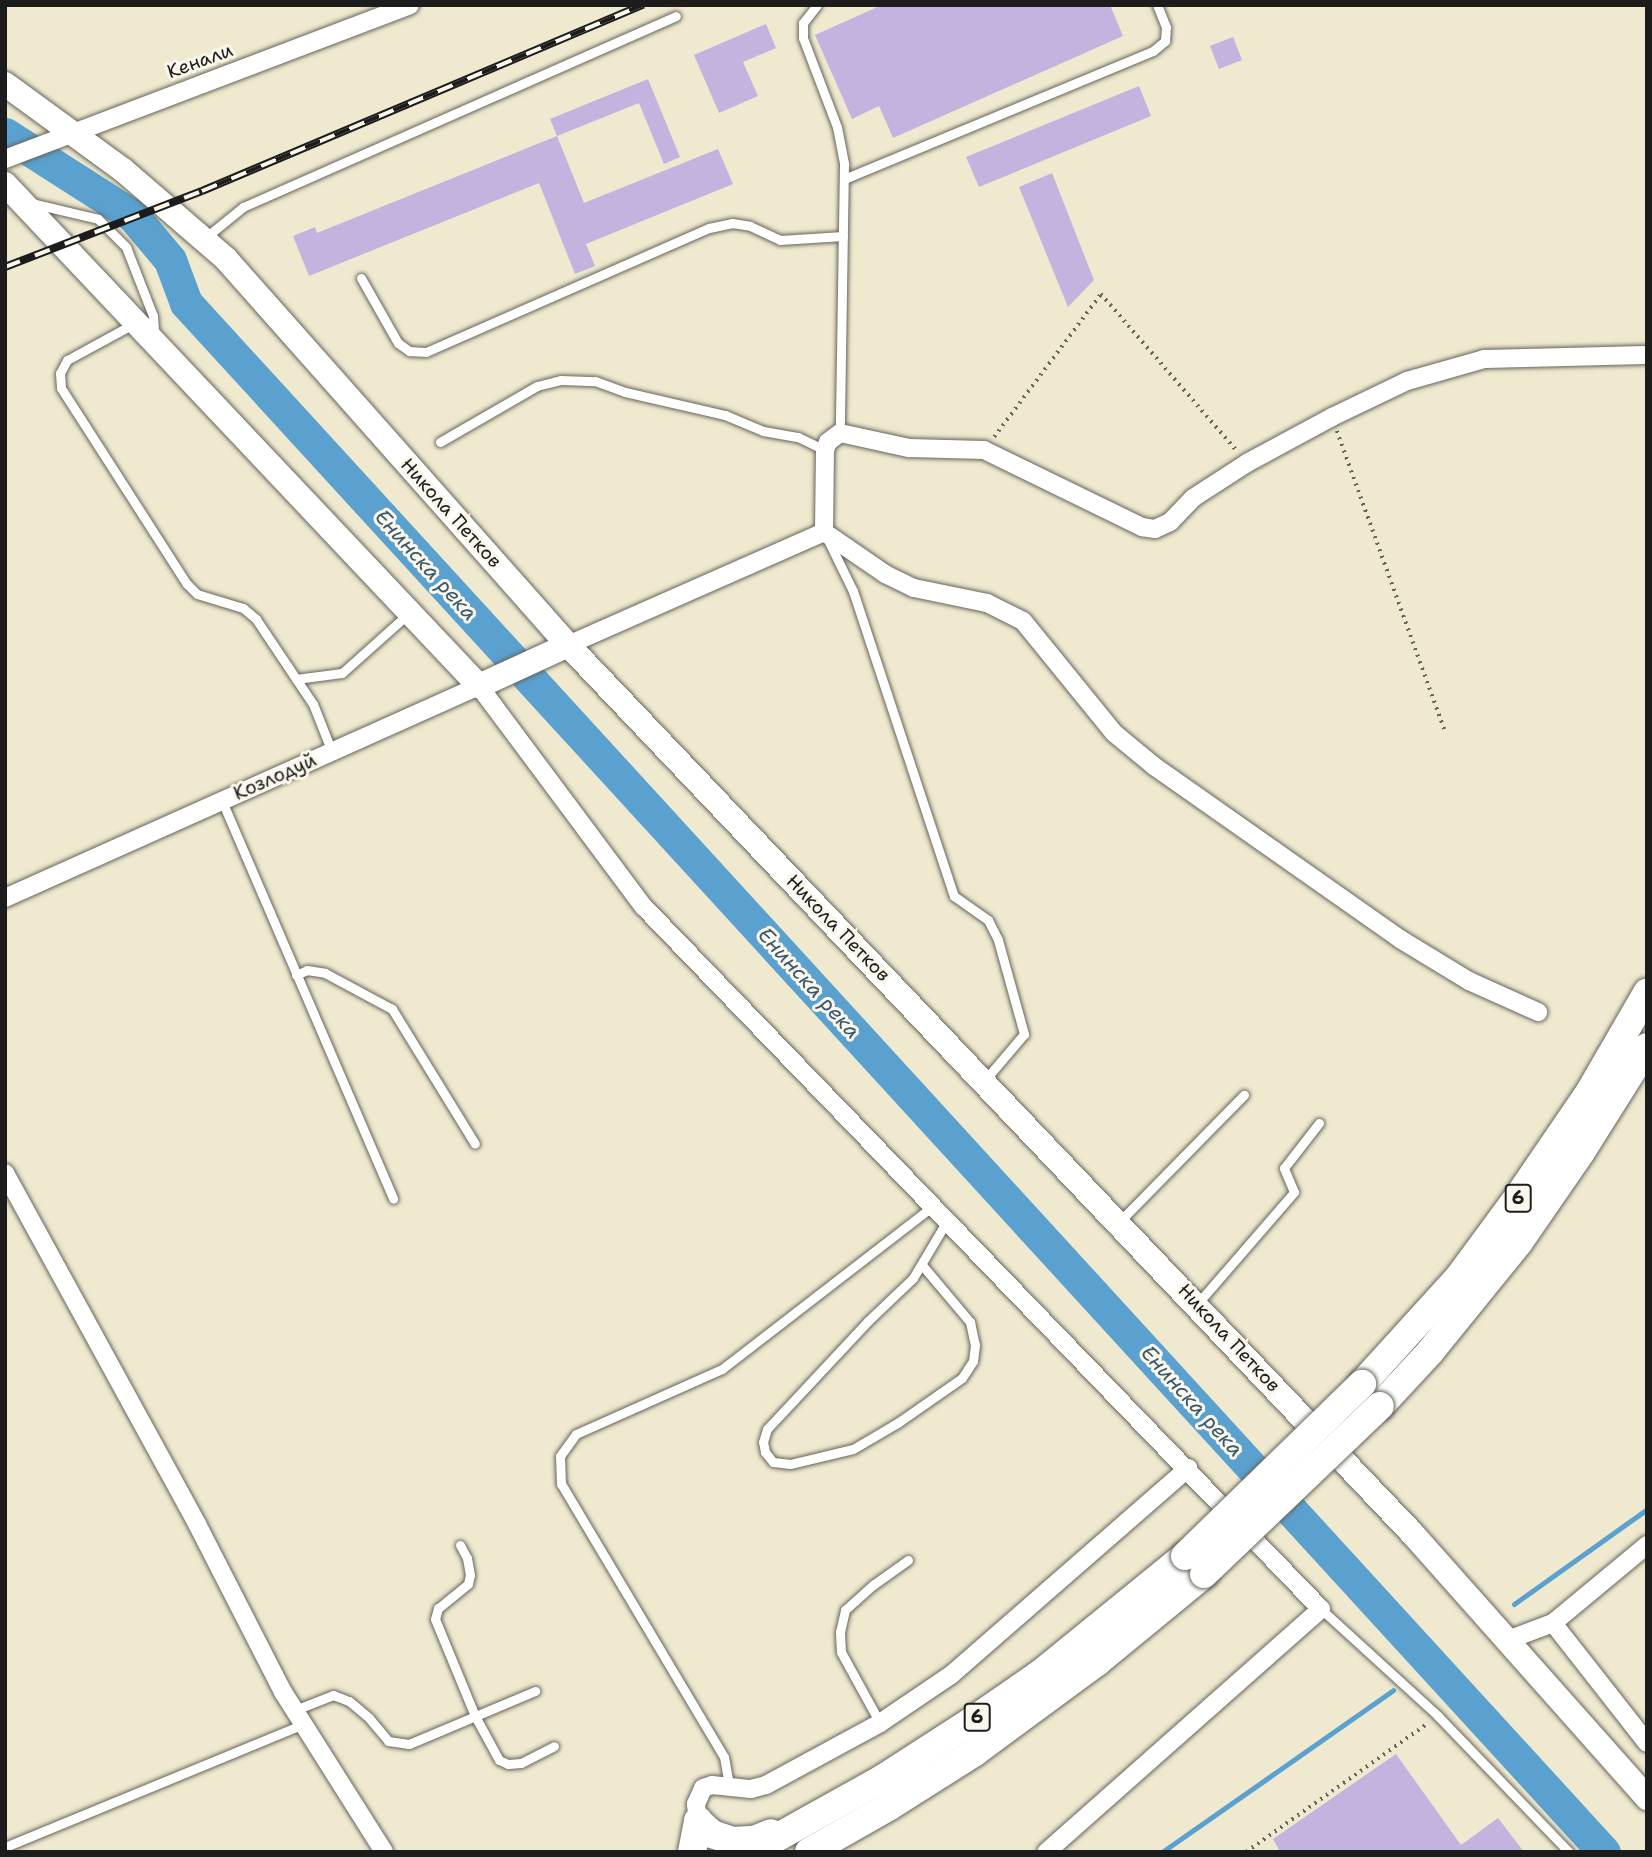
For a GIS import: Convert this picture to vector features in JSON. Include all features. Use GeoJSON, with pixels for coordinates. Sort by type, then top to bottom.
{"type":"FeatureCollection","features":[{"type":"Feature","properties":{"kind":"highway","name":"6"},"geometry":{"type":"LineString","coordinates":[[751,1852],[840,1819],[930,1781],[1016,1723],[1115,1648],[1195,1565],[1459,1277],[1589,1093],[1647,993]]}},
{"type":"Feature","properties":{"kind":"highway","name":"6"},"geometry":{"type":"LineString","coordinates":[[1195,1565],[1380,1406],[1476,1297],[1527,1231],[1647,1047]]}},
{"type":"Feature","properties":{"kind":"highway","name":"6"},"geometry":{"type":"LineString","coordinates":[[808,1852],[840,1819]]}},
{"type":"Feature","properties":{"kind":"highway"},"geometry":{"type":"LineString","coordinates":[[698,1821],[703,1828],[721,1838],[742,1841],[840,1819]]}},
{"type":"Feature","properties":{"kind":"highway"},"geometry":{"type":"LineString","coordinates":[[819,1852],[840,1819]]}},
{"type":"Feature","properties":{"kind":"highway"},"geometry":{"type":"LineString","coordinates":[[692,1852],[698,1821]]}},
{"type":"Feature","properties":{"kind":"main road","name":"Никола Петков"},"geometry":{"type":"LineString","coordinates":[[5,84],[61,136],[123,170],[226,259],[568,645],[1197,1305],[1508,1640],[1647,1798]]}},
{"type":"Feature","properties":{"kind":"main road"},"geometry":{"type":"LineString","coordinates":[[14,192],[411,612],[489,682]]}},
{"type":"Feature","properties":{"kind":"main road","name":"Козлодуй"},"geometry":{"type":"LineString","coordinates":[[489,682],[568,645]]}},
{"type":"Feature","properties":{"kind":"street","name":"Кенали"},"geometry":{"type":"LineString","coordinates":[[5,159],[410,5]]}},
{"type":"Feature","properties":{"kind":"street"},"geometry":{"type":"LineString","coordinates":[[824,532],[825,450],[828,442],[840,433],[909,448],[984,450],[1142,527],[1155,529],[1170,522],[1193,498],[1247,463],[1406,381],[1484,359],[1647,355]]}},
{"type":"Feature","properties":{"kind":"street"},"geometry":{"type":"LineString","coordinates":[[568,645],[824,532]]}},
{"type":"Feature","properties":{"kind":"street"},"geometry":{"type":"LineString","coordinates":[[824,532],[886,574],[914,588],[987,603],[1023,621],[1114,733],[1154,766],[1400,939],[1469,981],[1538,1012]]}},
{"type":"Feature","properties":{"kind":"street"},"geometry":{"type":"LineString","coordinates":[[489,682],[644,907],[948,1219],[1321,1609],[1046,1852]]}},
{"type":"Feature","properties":{"kind":"street","name":"Козлодуй"},"geometry":{"type":"LineString","coordinates":[[5,898],[489,682]]}},
{"type":"Feature","properties":{"kind":"street"},"geometry":{"type":"LineString","coordinates":[[5,1173],[299,1717],[384,1852]]}},
{"type":"Feature","properties":{"kind":"street"},"geometry":{"type":"LineString","coordinates":[[698,1821],[696,1804],[703,1788],[729,1785],[751,1789],[766,1785],[880,1723],[951,1675],[1188,1468]]}},
{"type":"Feature","properties":{"kind":"street"},"geometry":{"type":"LineString","coordinates":[[1508,1640],[1553,1623],[1647,1545]]}},
{"type":"Feature","properties":{"kind":"street"},"geometry":{"type":"LineString","coordinates":[[1553,1623],[1647,1743]]}},
{"type":"Feature","properties":{"kind":"lane"},"geometry":{"type":"LineString","coordinates":[[817,5],[803,23],[803,38],[837,127],[844,179],[840,433]]}},
{"type":"Feature","properties":{"kind":"lane"},"geometry":{"type":"LineString","coordinates":[[844,179],[1153,51],[1165,41],[1166,27],[1157,5]]}},
{"type":"Feature","properties":{"kind":"lane"},"geometry":{"type":"LineString","coordinates":[[203,239],[243,207],[676,16]]}},
{"type":"Feature","properties":{"kind":"lane"},"geometry":{"type":"LineString","coordinates":[[14,192],[98,219],[126,247],[153,316],[155,341]]}},
{"type":"Feature","properties":{"kind":"lane"},"geometry":{"type":"LineString","coordinates":[[361,278],[398,343],[409,352],[426,352],[709,228],[732,223],[750,226],[780,240],[843,236]]}},
{"type":"Feature","properties":{"kind":"lane"},"geometry":{"type":"LineString","coordinates":[[137,322],[67,360],[60,373],[61,388],[187,584],[197,594],[243,608],[250,614],[313,704],[332,752]]}},
{"type":"Feature","properties":{"kind":"lane"},"geometry":{"type":"LineString","coordinates":[[440,442],[537,386],[561,380],[595,381],[625,393],[725,415],[763,431],[798,437],[825,450]]}},
{"type":"Feature","properties":{"kind":"lane"},"geometry":{"type":"LineString","coordinates":[[824,532],[853,591],[954,896],[988,920],[998,940],[1024,1034],[984,1081]]}},
{"type":"Feature","properties":{"kind":"lane"},"geometry":{"type":"LineString","coordinates":[[296,679],[342,673],[411,612]]}},
{"type":"Feature","properties":{"kind":"lane"},"geometry":{"type":"LineString","coordinates":[[222,801],[393,1199]]}},
{"type":"Feature","properties":{"kind":"lane"},"geometry":{"type":"LineString","coordinates":[[296,975],[307,970],[325,973],[392,1009],[475,1144]]}},
{"type":"Feature","properties":{"kind":"lane"},"geometry":{"type":"LineString","coordinates":[[1119,1222],[1244,1095]]}},
{"type":"Feature","properties":{"kind":"lane"},"geometry":{"type":"LineString","coordinates":[[1197,1305],[1290,1199],[1294,1192],[1284,1168],[1319,1123]]}},
{"type":"Feature","properties":{"kind":"lane"},"geometry":{"type":"LineString","coordinates":[[729,1785],[724,1757],[561,1484],[560,1456],[576,1434],[722,1369],[934,1205]]}},
{"type":"Feature","properties":{"kind":"lane"},"geometry":{"type":"LineString","coordinates":[[922,1265],[970,1322],[975,1345],[973,1361],[962,1378],[899,1422],[853,1449],[790,1464],[773,1462],[765,1452],[763,1442],[767,1429],[922,1265],[948,1219]]}},
{"type":"Feature","properties":{"kind":"lane"},"geometry":{"type":"LineString","coordinates":[[460,1545],[467,1558],[470,1575],[468,1584],[438,1608],[435,1619],[475,1716],[499,1760],[508,1764],[520,1763],[554,1746]]}},
{"type":"Feature","properties":{"kind":"lane"},"geometry":{"type":"LineString","coordinates":[[880,1723],[841,1652],[840,1632],[845,1610],[873,1585],[908,1560]]}},
{"type":"Feature","properties":{"kind":"lane"},"geometry":{"type":"LineString","coordinates":[[1321,1609],[1438,1717],[1569,1852]]}},
{"type":"Feature","properties":{"kind":"lane"},"geometry":{"type":"LineString","coordinates":[[5,1847],[299,1717],[333,1695],[349,1701],[369,1718],[388,1741],[409,1744],[536,1691]]}},
{"type":"Feature","properties":{"kind":"path"},"geometry":{"type":"LineString","coordinates":[[984,450],[1101,294],[1247,463]]}},
{"type":"Feature","properties":{"kind":"path"},"geometry":{"type":"LineString","coordinates":[[1332,417],[1444,729]]}},
{"type":"Feature","properties":{"kind":"path"},"geometry":{"type":"LineString","coordinates":[[1246,1852],[1438,1717]]}},
{"type":"Feature","properties":{"kind":"building"},"geometry":{"type":"Polygon","coordinates":[[[882,5],[1110,5],[1123,36],[893,138],[879,106],[852,119],[815,35],[882,5]]]}},
{"type":"Feature","properties":{"kind":"building"},"geometry":{"type":"Polygon","coordinates":[[[766,24],[776,48],[743,62],[758,96],[719,113],[694,55],[766,24]]]}},
{"type":"Feature","properties":{"kind":"building"},"geometry":{"type":"Polygon","coordinates":[[[1233,37],[1242,60],[1219,69],[1210,46],[1233,37]]]}},
{"type":"Feature","properties":{"kind":"building"},"geometry":{"type":"Polygon","coordinates":[[[648,79],[680,157],[664,164],[639,103],[557,136],[550,119],[648,79]]]}},
{"type":"Feature","properties":{"kind":"building"},"geometry":{"type":"Polygon","coordinates":[[[1139,86],[1151,116],[979,187],[966,157],[1139,86]]]}},
{"type":"Feature","properties":{"kind":"building"},"geometry":{"type":"Polygon","coordinates":[[[557,136],[584,203],[718,149],[733,184],[586,244],[595,266],[575,274],[539,183],[309,276],[293,236],[315,227],[317,233],[557,136]]]}},
{"type":"Feature","properties":{"kind":"building"},"geometry":{"type":"Polygon","coordinates":[[[1052,173],[1094,280],[1068,307],[1019,187],[1052,173]]]}},
{"type":"Feature","properties":{"kind":"building"},"geometry":{"type":"Polygon","coordinates":[[[1396,1754],[1461,1845],[1498,1818],[1524,1852],[1280,1852],[1273,1839],[1396,1754]]]}},
{"type":"Feature","properties":{"kind":"waterway","name":"Енинска река"},"geometry":{"type":"LineString","coordinates":[[5,134],[133,216],[170,260],[186,303],[1604,1852]]}},
{"type":"Feature","properties":{"kind":"waterway"},"geometry":{"type":"LineString","coordinates":[[1514,1604],[1647,1509]]}},
{"type":"Feature","properties":{"kind":"waterway"},"geometry":{"type":"LineString","coordinates":[[1162,1852],[1393,1690]]}},
{"type":"Feature","properties":{"kind":"railway"},"geometry":{"type":"LineString","coordinates":[[5,267],[202,191],[643,5]]}}]}
